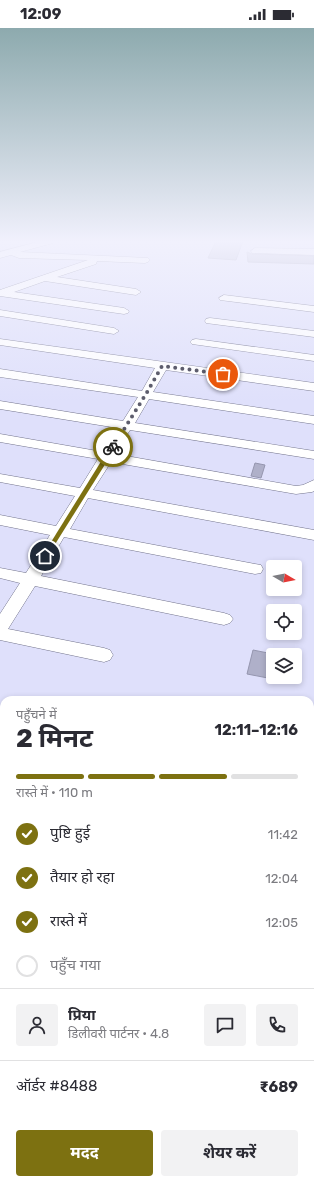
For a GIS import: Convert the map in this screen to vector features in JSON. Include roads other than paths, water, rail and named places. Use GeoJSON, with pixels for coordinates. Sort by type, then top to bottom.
{"type":"FeatureCollection","features":[{"type":"Feature","properties":{"kind":"street"},"geometry":{"type":"LineString","coordinates":[[19,295],[124,311]]}},
{"type":"Feature","properties":{"kind":"street"},"geometry":{"type":"LineString","coordinates":[[224,298],[314,309]]}},
{"type":"Feature","properties":{"kind":"street"},"geometry":{"type":"LineString","coordinates":[[0,313],[114,331]]}},
{"type":"Feature","properties":{"kind":"street"},"geometry":{"type":"LineString","coordinates":[[210,321],[314,334]]}},
{"type":"Feature","properties":{"kind":"street"},"geometry":{"type":"LineString","coordinates":[[256,350],[266,328]]}},
{"type":"Feature","properties":{"kind":"street"},"geometry":{"type":"LineString","coordinates":[[196,342],[314,358]]}},
{"type":"Feature","properties":{"kind":"street"},"geometry":{"type":"LineString","coordinates":[[3,346],[314,387]]}},
{"type":"Feature","properties":{"kind":"street"},"geometry":{"type":"LineString","coordinates":[[0,628],[127,425],[162,366]]}},
{"type":"Feature","properties":{"kind":"street"},"geometry":{"type":"LineString","coordinates":[[0,372],[314,420]]}},
{"type":"Feature","properties":{"kind":"street"},"geometry":{"type":"LineString","coordinates":[[0,405],[314,455]]}},
{"type":"Feature","properties":{"kind":"street"},"geometry":{"type":"LineString","coordinates":[[0,438],[296,490],[307,489],[314,484]]}},
{"type":"Feature","properties":{"kind":"street"},"geometry":{"type":"LineString","coordinates":[[0,479],[314,535]]}},
{"type":"Feature","properties":{"kind":"street"},"geometry":{"type":"LineString","coordinates":[[0,520],[256,569]]}},
{"type":"Feature","properties":{"kind":"street"},"geometry":{"type":"LineString","coordinates":[[0,573],[224,619]]}},
{"type":"Feature","properties":{"kind":"street"},"geometry":{"type":"LineString","coordinates":[[0,634],[104,655]]}}]}
